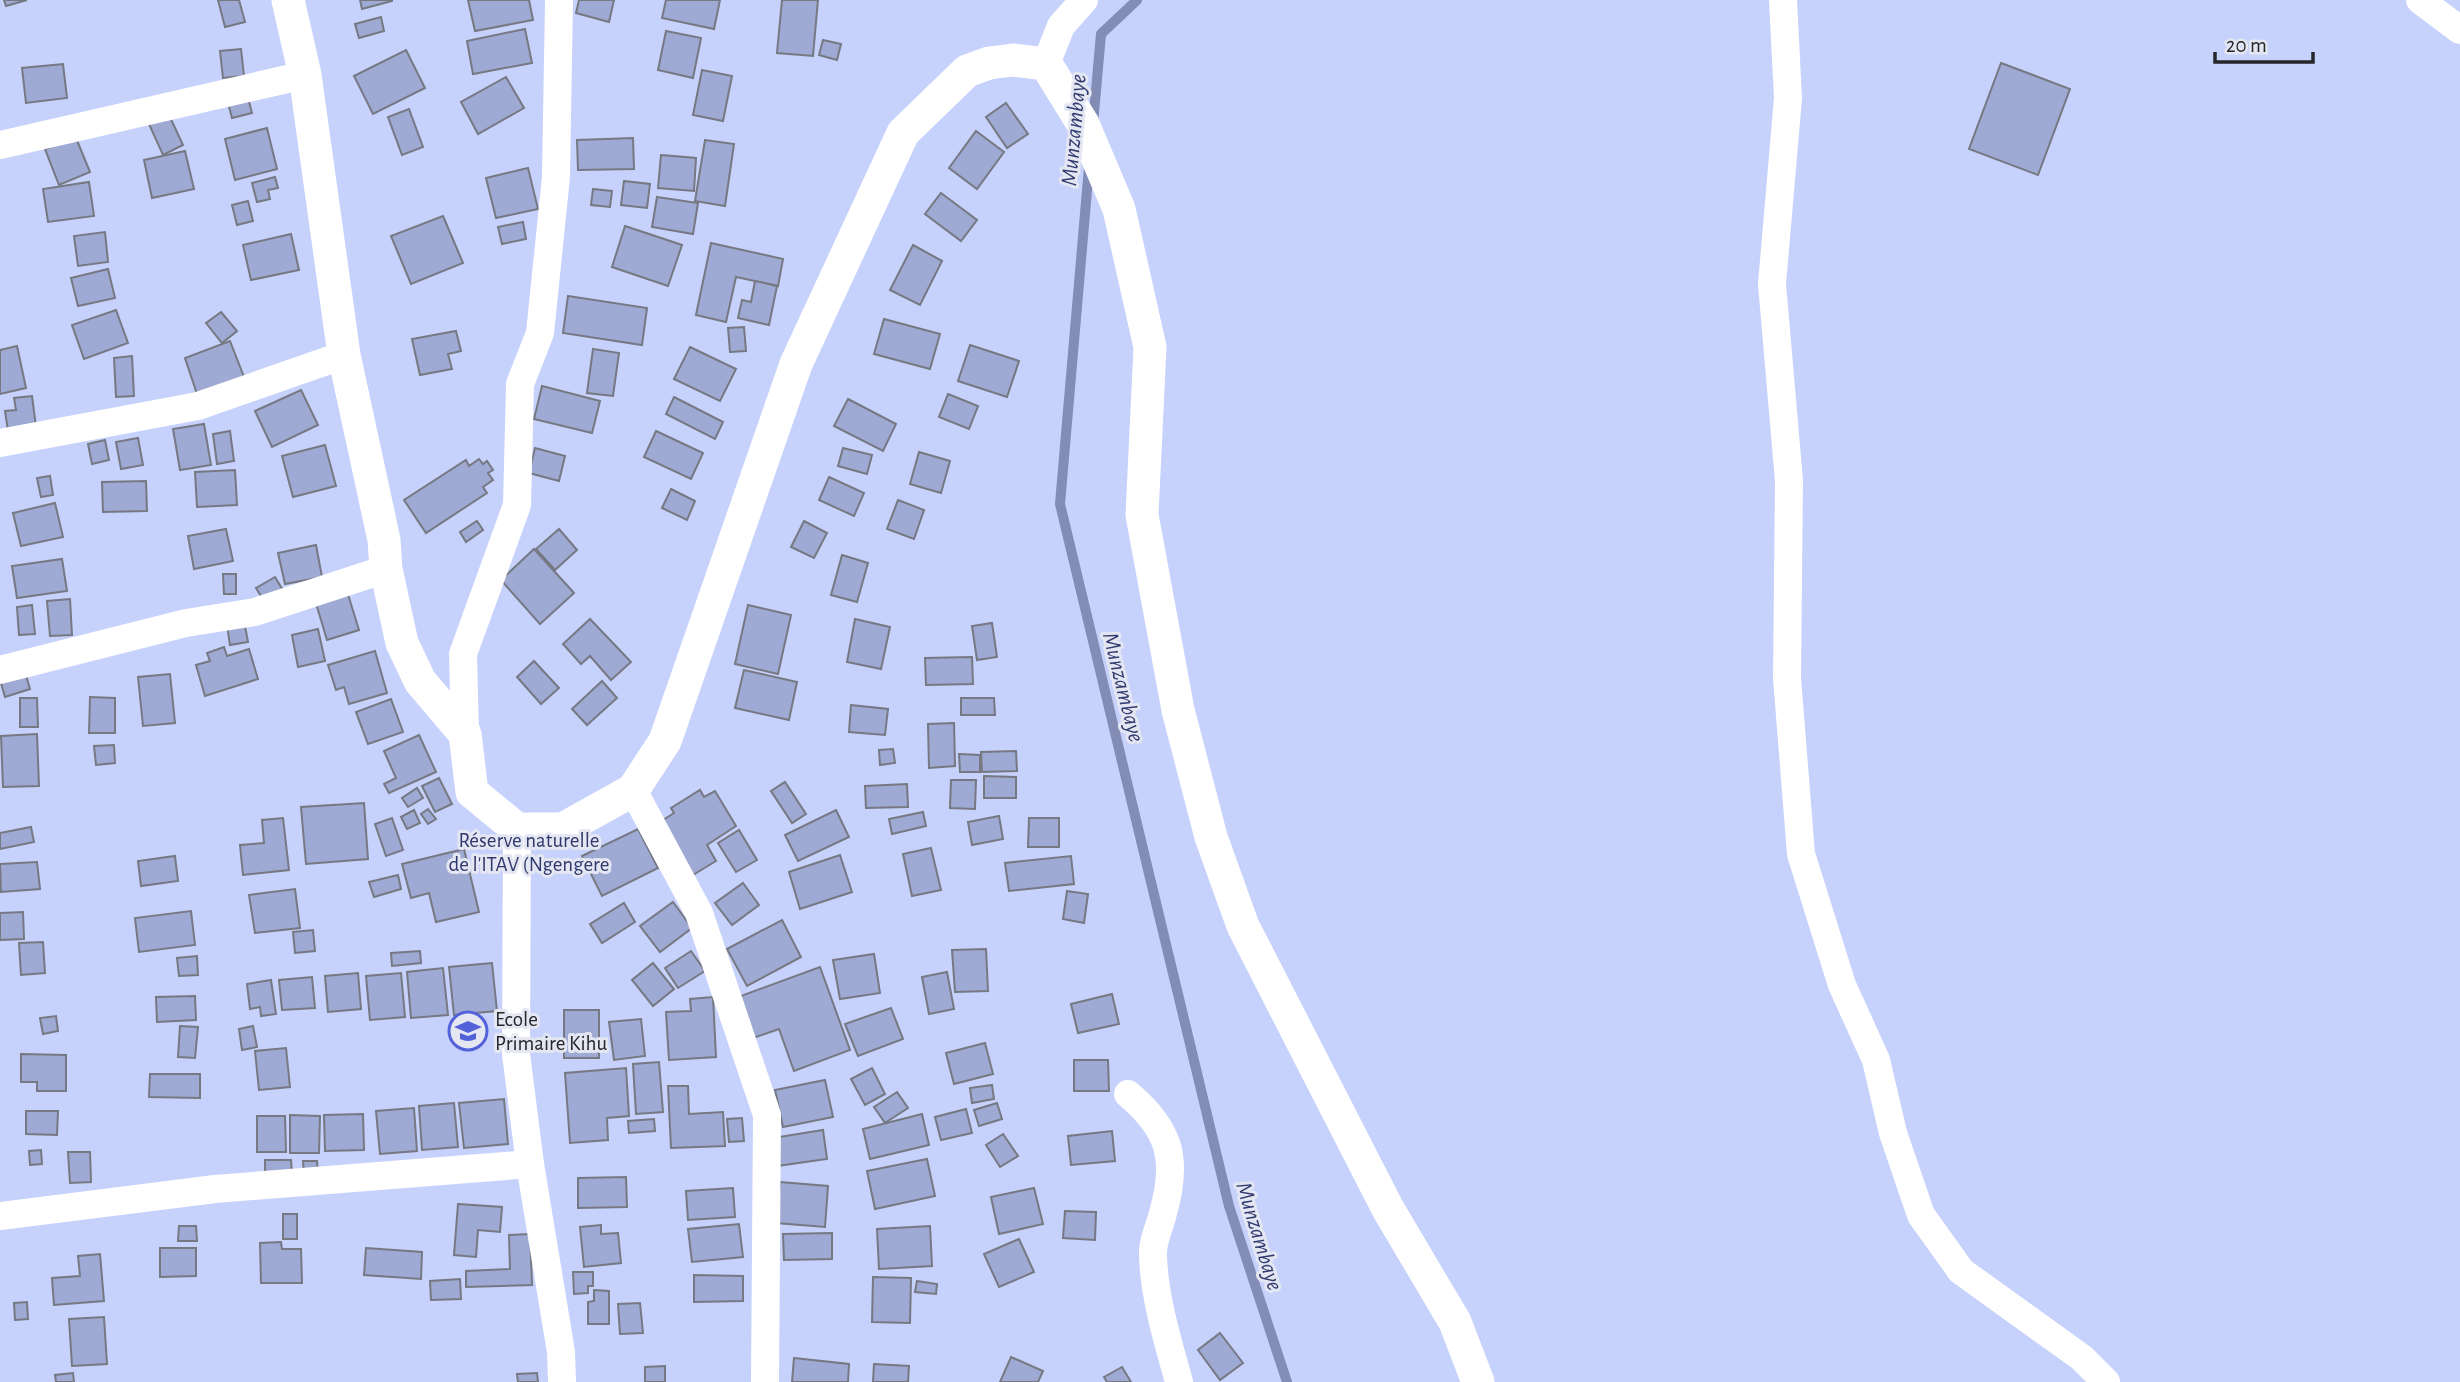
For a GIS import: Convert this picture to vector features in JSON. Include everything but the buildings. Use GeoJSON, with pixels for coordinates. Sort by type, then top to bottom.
{"type":"FeatureCollection","features":[{"type":"Feature","properties":{"kind":"street"},"geometry":{"type":"LineString","coordinates":[[288,0],[305,75],[344,355],[384,540],[386,569],[402,643],[420,681],[465,734]]}},
{"type":"Feature","properties":{"kind":"street"},"geometry":{"type":"LineString","coordinates":[[559,0],[556,177],[540,333],[520,384],[517,505],[463,654],[465,734],[472,792],[517,829],[563,830],[633,790],[665,741],[796,364],[903,133],[967,71],[989,63],[1013,60],[1046,64]]}},
{"type":"Feature","properties":{"kind":"street"},"geometry":{"type":"LineString","coordinates":[[1046,64],[1061,26],[1084,0]]}},
{"type":"Feature","properties":{"kind":"street"},"geometry":{"type":"LineString","coordinates":[[1783,0],[1788,98],[1772,284],[1789,481],[1787,678],[1801,854],[1842,985],[1876,1060],[1893,1133],[1921,1215],[1961,1271],[2082,1357],[2106,1382]]}},
{"type":"Feature","properties":{"kind":"street"},"geometry":{"type":"LineString","coordinates":[[2420,0],[2460,30]]}},
{"type":"Feature","properties":{"kind":"street"},"geometry":{"type":"LineString","coordinates":[[1046,64],[1083,124],[1118,209],[1150,347],[1142,515],[1178,710],[1211,837],[1243,926],[1388,1209],[1455,1322],[1478,1382]]}},
{"type":"Feature","properties":{"kind":"street"},"geometry":{"type":"LineString","coordinates":[[0,145],[305,75]]}},
{"type":"Feature","properties":{"kind":"street"},"geometry":{"type":"LineString","coordinates":[[0,443],[198,406],[344,355]]}},
{"type":"Feature","properties":{"kind":"street"},"geometry":{"type":"LineString","coordinates":[[0,670],[186,623],[255,612],[386,569]]}},
{"type":"Feature","properties":{"kind":"street"},"geometry":{"type":"LineString","coordinates":[[633,790],[699,914],[767,1115],[765,1382]]}},
{"type":"Feature","properties":{"kind":"street"},"geometry":{"type":"LineString","coordinates":[[517,829],[516,1054],[530,1164],[561,1352],[562,1382]]}},
{"type":"Feature","properties":{"kind":"street"},"geometry":{"type":"LineString","coordinates":[[1128,1094],[1149,1111],[1170,1149],[1170,1190],[1152,1253],[1166,1338],[1179,1382]]}},
{"type":"Feature","properties":{"kind":"street"},"geometry":{"type":"LineString","coordinates":[[0,1216],[215,1189],[530,1164]]}},
{"type":"Feature","properties":{"kind":"green space","name":"Réserve naturelle de l'ITAV (Ngengere"},"geometry":{"type":"Polygon","coordinates":[[[0,0],[2460,0],[2460,1382],[0,1382],[0,0]]]}},
{"type":"Feature","properties":{"kind":"waterway","name":"Munzambaye"},"geometry":{"type":"LineString","coordinates":[[1093,124],[1101,34],[1137,0]]}},
{"type":"Feature","properties":{"kind":"waterway","name":"Munzambaye"},"geometry":{"type":"LineString","coordinates":[[1089,167],[1060,504],[1229,1206],[1287,1382]]}},
{"type":"Feature","properties":{"kind":"place","name":"Ecole Primaire Kihu"},"geometry":{"type":"Point","coordinates":[468,1031]}}]}
